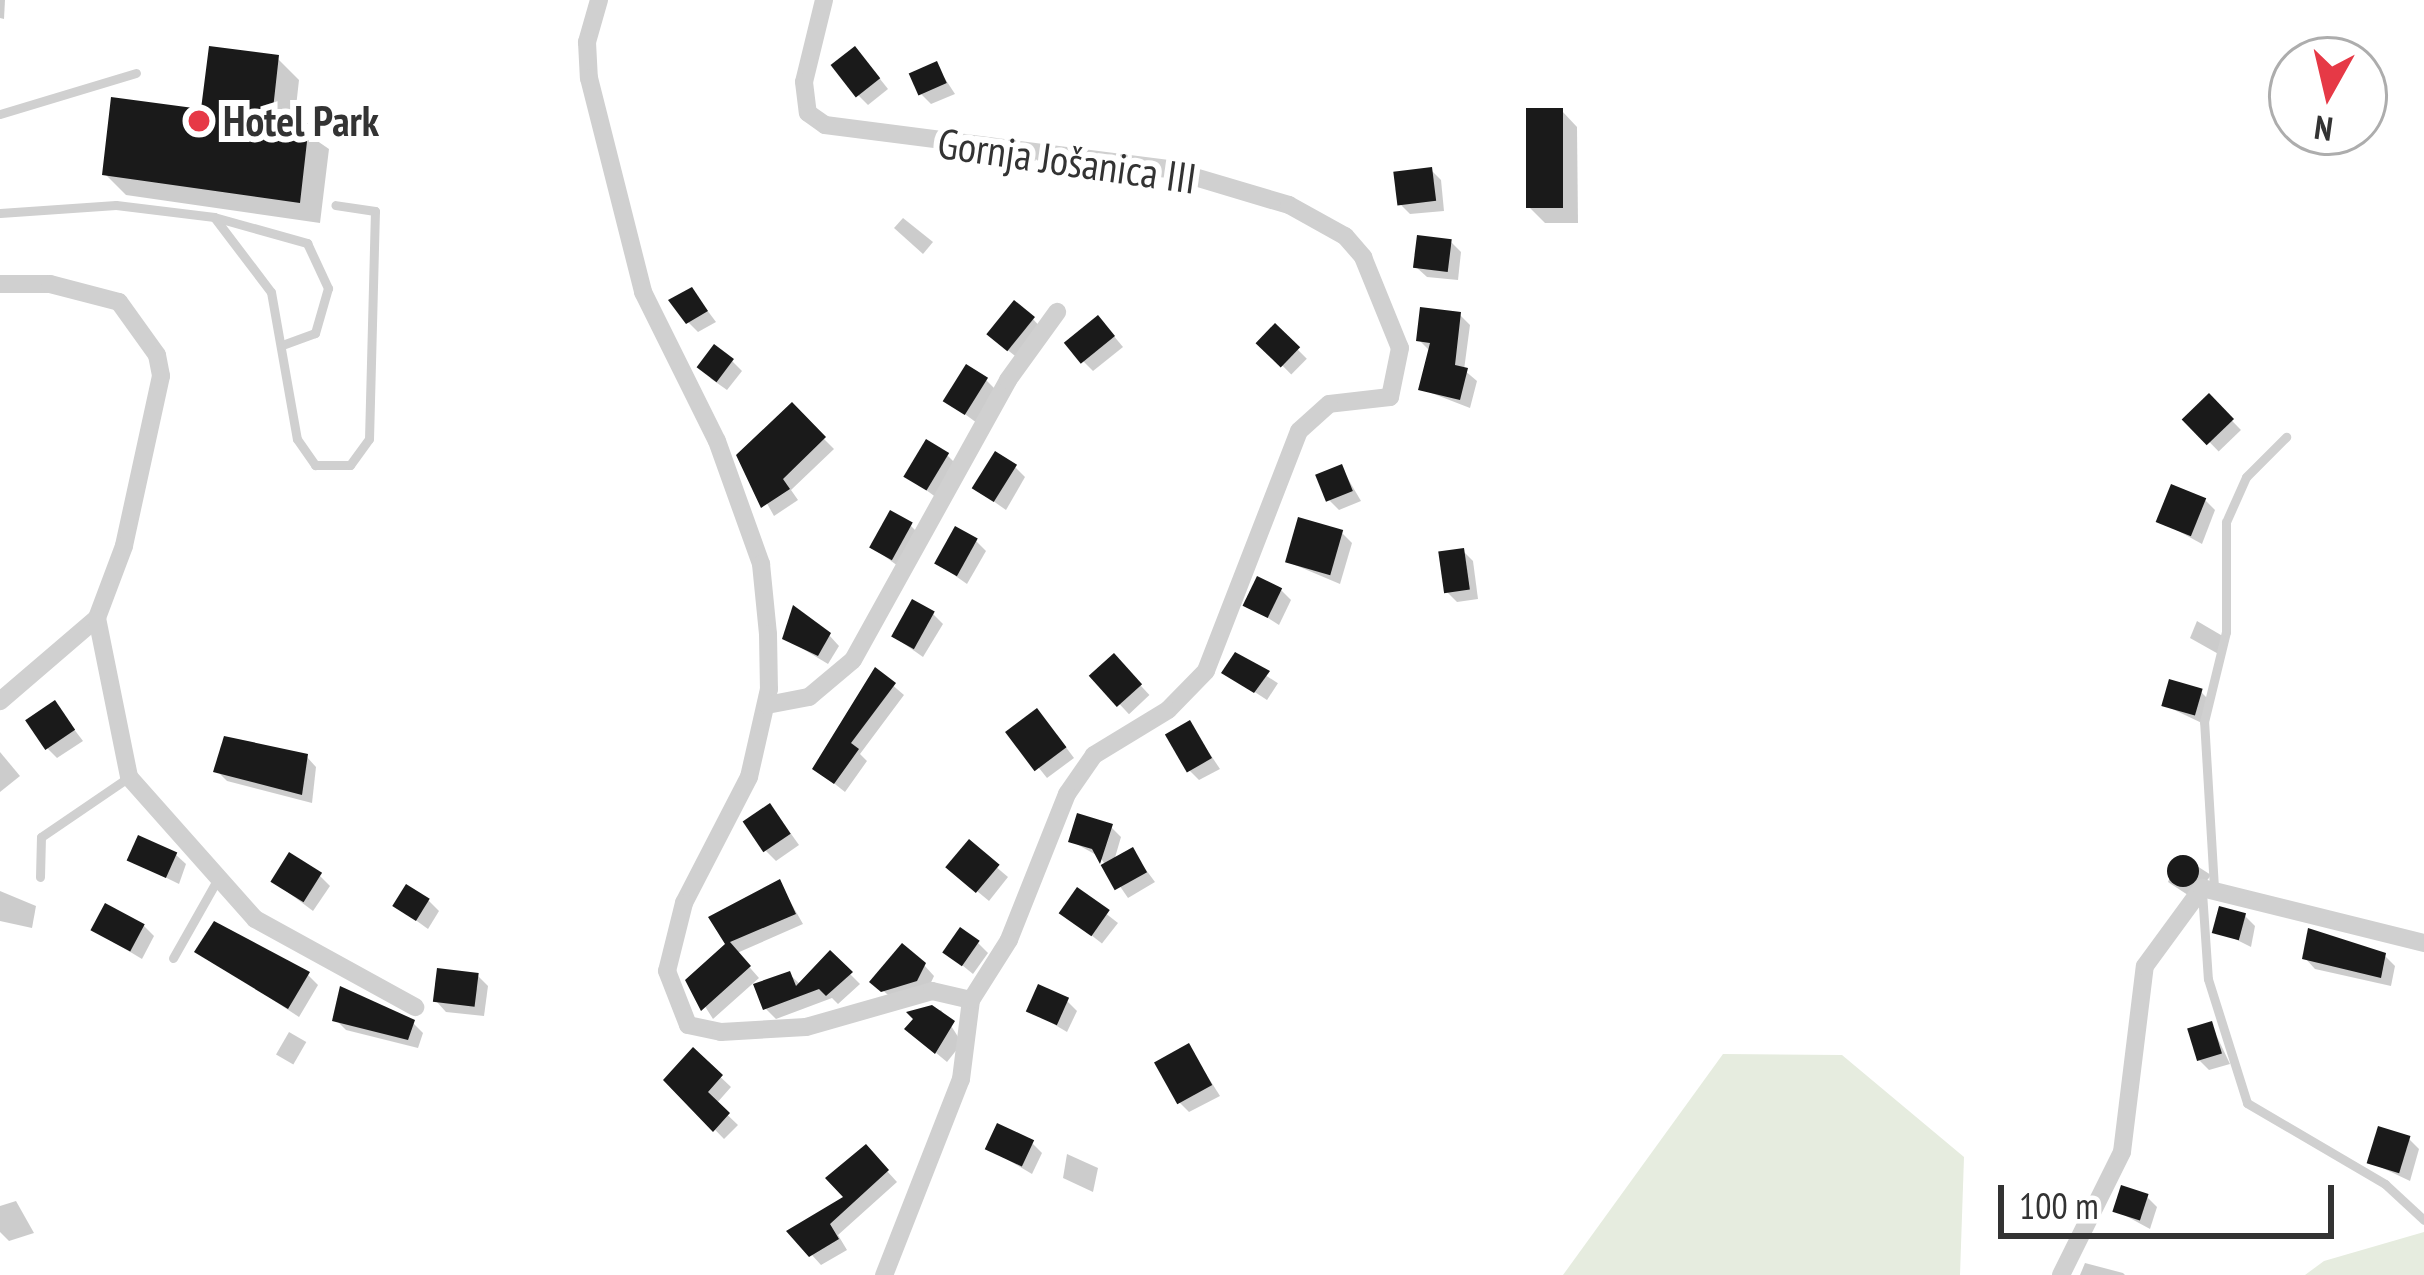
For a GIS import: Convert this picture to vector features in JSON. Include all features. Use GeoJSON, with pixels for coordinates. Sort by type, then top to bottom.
{"type":"FeatureCollection","features":[{"type":"Feature","properties":{"kind":"street"},"geometry":{"type":"LineString","coordinates":[[599,0],[587,42],[589,78],[643,292],[717,441],[761,564],[767,706],[749,777],[670,940],[667,971],[688,1025],[779,1030],[864,1016],[932,991],[950,989],[971,1000]]}},
{"type":"Feature","properties":{"kind":"street","name":"Gornja Jošanica III"},"geometry":{"type":"LineString","coordinates":[[824,0],[804,82],[808,113],[825,125],[1168,169],[1289,205],[1345,236],[1363,257],[1400,349],[1390,398],[1329,404],[1299,431],[1206,671],[1168,710],[1094,755],[1067,794],[1009,940],[971,1000],[962,1079],[884,1275]]}},
{"type":"Feature","properties":{"kind":"street"},"geometry":{"type":"LineString","coordinates":[[0,284],[50,284],[119,302],[158,355],[161,376],[124,546],[97,618],[0,701]]}},
{"type":"Feature","properties":{"kind":"street"},"geometry":{"type":"LineString","coordinates":[[767,706],[809,698],[853,660],[1008,380],[1057,312]]}},
{"type":"Feature","properties":{"kind":"street"},"geometry":{"type":"LineString","coordinates":[[97,618],[129,777],[216,882],[305,952],[416,1007]]}},
{"type":"Feature","properties":{"kind":"street"},"geometry":{"type":"LineString","coordinates":[[2061,1275],[2122,1152],[2145,967],[2208,888],[2424,943]]}},
{"type":"Feature","properties":{"kind":"lane"},"geometry":{"type":"LineString","coordinates":[[0,114],[136,73]]}},
{"type":"Feature","properties":{"kind":"lane"},"geometry":{"type":"LineString","coordinates":[[0,213],[116,205],[214,217],[307,243],[328,288],[315,333],[285,344]]}},
{"type":"Feature","properties":{"kind":"lane"},"geometry":{"type":"LineString","coordinates":[[214,217],[271,292],[285,344],[297,439],[315,465],[350,465],[369,439],[375,211],[335,205]]}},
{"type":"Feature","properties":{"kind":"lane"},"geometry":{"type":"LineString","coordinates":[[2286,437],[2246,477],[2226,522],[2226,632],[2204,722],[2208,979],[2247,1103],[2384,1184],[2424,1220]]}},
{"type":"Feature","properties":{"kind":"lane"},"geometry":{"type":"LineString","coordinates":[[40,877],[41,837],[129,777]]}},
{"type":"Feature","properties":{"kind":"lane"},"geometry":{"type":"LineString","coordinates":[[173,958],[216,882]]}},
{"type":"Feature","properties":{"kind":"shaded area"},"geometry":{"type":"Polygon","coordinates":[[[1723,1054],[1842,1055],[1964,1157],[1960,1275],[1563,1275],[1723,1054]]]}},
{"type":"Feature","properties":{"kind":"shaded area"},"geometry":{"type":"Polygon","coordinates":[[[2424,1232],[2424,1275],[2305,1275],[2324,1261],[2424,1232]]]}},
{"type":"Feature","properties":{"kind":"building","name":"Hotel Park"},"geometry":{"type":"Polygon","coordinates":[[[209,46],[279,55],[272,118],[309,124],[300,203],[102,175],[111,97],[201,109],[209,46]]]}},
{"type":"Feature","properties":{"kind":"building"},"geometry":{"type":"Polygon","coordinates":[[[855,46],[880,78],[856,97],[831,65],[855,46]]]}},
{"type":"Feature","properties":{"kind":"building"},"geometry":{"type":"Polygon","coordinates":[[[937,61],[947,83],[918,96],[909,74],[937,61]]]}},
{"type":"Feature","properties":{"kind":"building"},"geometry":{"type":"Polygon","coordinates":[[[1526,108],[1563,108],[1563,208],[1526,208],[1526,108]]]}},
{"type":"Feature","properties":{"kind":"building"},"geometry":{"type":"Polygon","coordinates":[[[1432,167],[1436,201],[1397,205],[1393,172],[1432,167]]]}},
{"type":"Feature","properties":{"kind":"building"},"geometry":{"type":"Polygon","coordinates":[[[1417,235],[1452,239],[1448,272],[1413,268],[1417,235]]]}},
{"type":"Feature","properties":{"kind":"building"},"geometry":{"type":"Polygon","coordinates":[[[692,287],[708,311],[686,324],[668,300],[692,287]]]}},
{"type":"Feature","properties":{"kind":"building"},"geometry":{"type":"Polygon","coordinates":[[[1014,300],[1035,317],[1007,351],[986,334],[1014,300]]]}},
{"type":"Feature","properties":{"kind":"building"},"geometry":{"type":"Polygon","coordinates":[[[1420,307],[1461,312],[1455,365],[1468,368],[1460,400],[1418,390],[1430,343],[1416,341],[1420,307]]]}},
{"type":"Feature","properties":{"kind":"building"},"geometry":{"type":"Polygon","coordinates":[[[1098,315],[1115,336],[1081,364],[1064,343],[1098,315]]]}},
{"type":"Feature","properties":{"kind":"building"},"geometry":{"type":"Polygon","coordinates":[[[1275,323],[1300,347],[1281,367],[1256,343],[1275,323]]]}},
{"type":"Feature","properties":{"kind":"building"},"geometry":{"type":"Polygon","coordinates":[[[714,344],[734,359],[717,382],[697,367],[714,344]]]}},
{"type":"Feature","properties":{"kind":"building"},"geometry":{"type":"Polygon","coordinates":[[[966,364],[988,378],[965,415],[943,401],[966,364]]]}},
{"type":"Feature","properties":{"kind":"building"},"geometry":{"type":"Polygon","coordinates":[[[2209,393],[2234,419],[2207,445],[2182,419],[2209,393]]]}},
{"type":"Feature","properties":{"kind":"building"},"geometry":{"type":"Polygon","coordinates":[[[792,402],[826,437],[783,479],[790,489],[761,508],[736,455],[792,402]]]}},
{"type":"Feature","properties":{"kind":"building"},"geometry":{"type":"Polygon","coordinates":[[[926,439],[949,453],[926,491],[903,477],[926,439]]]}},
{"type":"Feature","properties":{"kind":"building"},"geometry":{"type":"Polygon","coordinates":[[[995,451],[1017,465],[994,502],[972,488],[995,451]]]}},
{"type":"Feature","properties":{"kind":"building"},"geometry":{"type":"Polygon","coordinates":[[[1342,464],[1353,491],[1326,502],[1315,475],[1342,464]]]}},
{"type":"Feature","properties":{"kind":"building"},"geometry":{"type":"Polygon","coordinates":[[[2171,484],[2206,498],[2191,536],[2156,522],[2171,484]]]}},
{"type":"Feature","properties":{"kind":"building"},"geometry":{"type":"Polygon","coordinates":[[[890,510],[913,523],[892,560],[869,548],[890,510]]]}},
{"type":"Feature","properties":{"kind":"building"},"geometry":{"type":"Polygon","coordinates":[[[1298,517],[1343,530],[1330,575],[1285,562],[1298,517]]]}},
{"type":"Feature","properties":{"kind":"building"},"geometry":{"type":"Polygon","coordinates":[[[955,526],[978,539],[957,576],[934,564],[955,526]]]}},
{"type":"Feature","properties":{"kind":"building"},"geometry":{"type":"Polygon","coordinates":[[[1464,548],[1470,590],[1444,593],[1438,552],[1464,548]]]}},
{"type":"Feature","properties":{"kind":"building"},"geometry":{"type":"Polygon","coordinates":[[[1257,576],[1282,588],[1268,618],[1243,606],[1257,576]]]}},
{"type":"Feature","properties":{"kind":"building"},"geometry":{"type":"Polygon","coordinates":[[[912,599],[935,612],[914,649],[891,637],[912,599]]]}},
{"type":"Feature","properties":{"kind":"building"},"geometry":{"type":"Polygon","coordinates":[[[793,605],[831,633],[818,656],[782,639],[793,605]]]}},
{"type":"Feature","properties":{"kind":"building"},"geometry":{"type":"Polygon","coordinates":[[[1235,652],[1270,671],[1254,693],[1221,673],[1235,652]]]}},
{"type":"Feature","properties":{"kind":"building"},"geometry":{"type":"Polygon","coordinates":[[[1114,653],[1142,684],[1117,707],[1089,676],[1114,653]]]}},
{"type":"Feature","properties":{"kind":"building"},"geometry":{"type":"Polygon","coordinates":[[[875,667],[896,683],[851,743],[859,749],[834,784],[812,769],[875,667]]]}},
{"type":"Feature","properties":{"kind":"building"},"geometry":{"type":"Polygon","coordinates":[[[2169,679],[2203,689],[2195,716],[2161,706],[2169,679]]]}},
{"type":"Feature","properties":{"kind":"building"},"geometry":{"type":"Polygon","coordinates":[[[55,700],[75,730],[45,750],[25,720],[55,700]]]}},
{"type":"Feature","properties":{"kind":"building"},"geometry":{"type":"Polygon","coordinates":[[[1037,708],[1066,747],[1035,771],[1005,732],[1037,708]]]}},
{"type":"Feature","properties":{"kind":"building"},"geometry":{"type":"Polygon","coordinates":[[[1190,720],[1212,758],[1187,773],[1165,734],[1190,720]]]}},
{"type":"Feature","properties":{"kind":"building"},"geometry":{"type":"Polygon","coordinates":[[[224,736],[308,754],[302,795],[213,772],[224,736]]]}},
{"type":"Feature","properties":{"kind":"building"},"geometry":{"type":"Polygon","coordinates":[[[770,803],[791,834],[763,852],[743,821],[770,803]]]}},
{"type":"Feature","properties":{"kind":"building"},"geometry":{"type":"Polygon","coordinates":[[[1077,813],[1113,824],[1100,864],[1092,849],[1068,842],[1077,813]]]}},
{"type":"Feature","properties":{"kind":"building"},"geometry":{"type":"Polygon","coordinates":[[[138,835],[177,852],[166,878],[127,861],[138,835]]]}},
{"type":"Feature","properties":{"kind":"building"},"geometry":{"type":"Polygon","coordinates":[[[969,839],[1000,865],[976,893],[945,867],[969,839]]]}},
{"type":"Feature","properties":{"kind":"building"},"geometry":{"type":"Polygon","coordinates":[[[1133,847],[1147,872],[1115,890],[1101,865],[1133,847]]]}},
{"type":"Feature","properties":{"kind":"building"},"geometry":{"type":"Polygon","coordinates":[[[289,852],[322,873],[304,902],[270,882],[289,852]]]}},
{"type":"Feature","properties":{"kind":"building"},"geometry":{"type":"Polygon","coordinates":[[[2183,855],[2195,859],[2199,871],[2195,883],[2183,887],[2171,883],[2167,871],[2171,859],[2183,855]]]}},
{"type":"Feature","properties":{"kind":"building"},"geometry":{"type":"Polygon","coordinates":[[[780,879],[796,914],[730,942],[751,966],[701,1011],[685,980],[725,944],[708,917],[780,879]]]}},
{"type":"Feature","properties":{"kind":"building"},"geometry":{"type":"Polygon","coordinates":[[[406,884],[430,899],[416,921],[392,906],[406,884]]]}},
{"type":"Feature","properties":{"kind":"building"},"geometry":{"type":"Polygon","coordinates":[[[1077,887],[1110,910],[1091,936],[1059,913],[1077,887]]]}},
{"type":"Feature","properties":{"kind":"building"},"geometry":{"type":"Polygon","coordinates":[[[105,903],[145,924],[130,951],[90,930],[105,903]]]}},
{"type":"Feature","properties":{"kind":"building"},"geometry":{"type":"Polygon","coordinates":[[[2219,906],[2246,913],[2239,940],[2212,933],[2219,906]]]}},
{"type":"Feature","properties":{"kind":"building"},"geometry":{"type":"Polygon","coordinates":[[[214,921],[310,972],[288,1009],[194,952],[214,921]]]}},
{"type":"Feature","properties":{"kind":"building"},"geometry":{"type":"Polygon","coordinates":[[[960,927],[980,941],[962,966],[942,952],[960,927]]]}},
{"type":"Feature","properties":{"kind":"building"},"geometry":{"type":"Polygon","coordinates":[[[2308,928],[2386,953],[2381,978],[2302,959],[2308,928]]]}},
{"type":"Feature","properties":{"kind":"building"},"geometry":{"type":"Polygon","coordinates":[[[902,943],[926,963],[917,981],[881,992],[869,982],[902,943]]]}},
{"type":"Feature","properties":{"kind":"building"},"geometry":{"type":"Polygon","coordinates":[[[830,950],[853,972],[826,996],[819,989],[763,1010],[753,984],[790,971],[796,986],[830,950]]]}},
{"type":"Feature","properties":{"kind":"building"},"geometry":{"type":"Polygon","coordinates":[[[437,968],[479,973],[475,1007],[433,1002],[437,968]]]}},
{"type":"Feature","properties":{"kind":"building"},"geometry":{"type":"Polygon","coordinates":[[[1038,984],[1069,998],[1057,1025],[1026,1011],[1038,984]]]}},
{"type":"Feature","properties":{"kind":"building"},"geometry":{"type":"Polygon","coordinates":[[[340,986],[415,1020],[408,1040],[332,1021],[340,986]]]}},
{"type":"Feature","properties":{"kind":"building"},"geometry":{"type":"Polygon","coordinates":[[[932,1005],[955,1021],[935,1054],[904,1029],[913,1019],[906,1012],[932,1005]]]}},
{"type":"Feature","properties":{"kind":"building"},"geometry":{"type":"Polygon","coordinates":[[[2212,1021],[2222,1054],[2197,1061],[2187,1029],[2212,1021]]]}},
{"type":"Feature","properties":{"kind":"building"},"geometry":{"type":"Polygon","coordinates":[[[1189,1043],[1212,1085],[1177,1104],[1154,1062],[1189,1043]]]}},
{"type":"Feature","properties":{"kind":"building"},"geometry":{"type":"Polygon","coordinates":[[[693,1047],[723,1075],[708,1092],[730,1113],[713,1132],[663,1080],[693,1047]]]}},
{"type":"Feature","properties":{"kind":"building"},"geometry":{"type":"Polygon","coordinates":[[[997,1123],[1034,1140],[1022,1167],[985,1149],[997,1123]]]}},
{"type":"Feature","properties":{"kind":"building"},"geometry":{"type":"Polygon","coordinates":[[[2378,1126],[2411,1136],[2399,1173],[2367,1163],[2378,1126]]]}},
{"type":"Feature","properties":{"kind":"building"},"geometry":{"type":"Polygon","coordinates":[[[866,1144],[889,1170],[830,1224],[839,1239],[809,1257],[786,1231],[843,1197],[825,1178],[866,1144]]]}},
{"type":"Feature","properties":{"kind":"building"},"geometry":{"type":"Polygon","coordinates":[[[2121,1185],[2149,1194],[2140,1221],[2112,1212],[2121,1185]]]}},
{"type":"Feature","properties":{"kind":"place","name":"Hotel Park"},"geometry":{"type":"Point","coordinates":[199,121]}}]}
